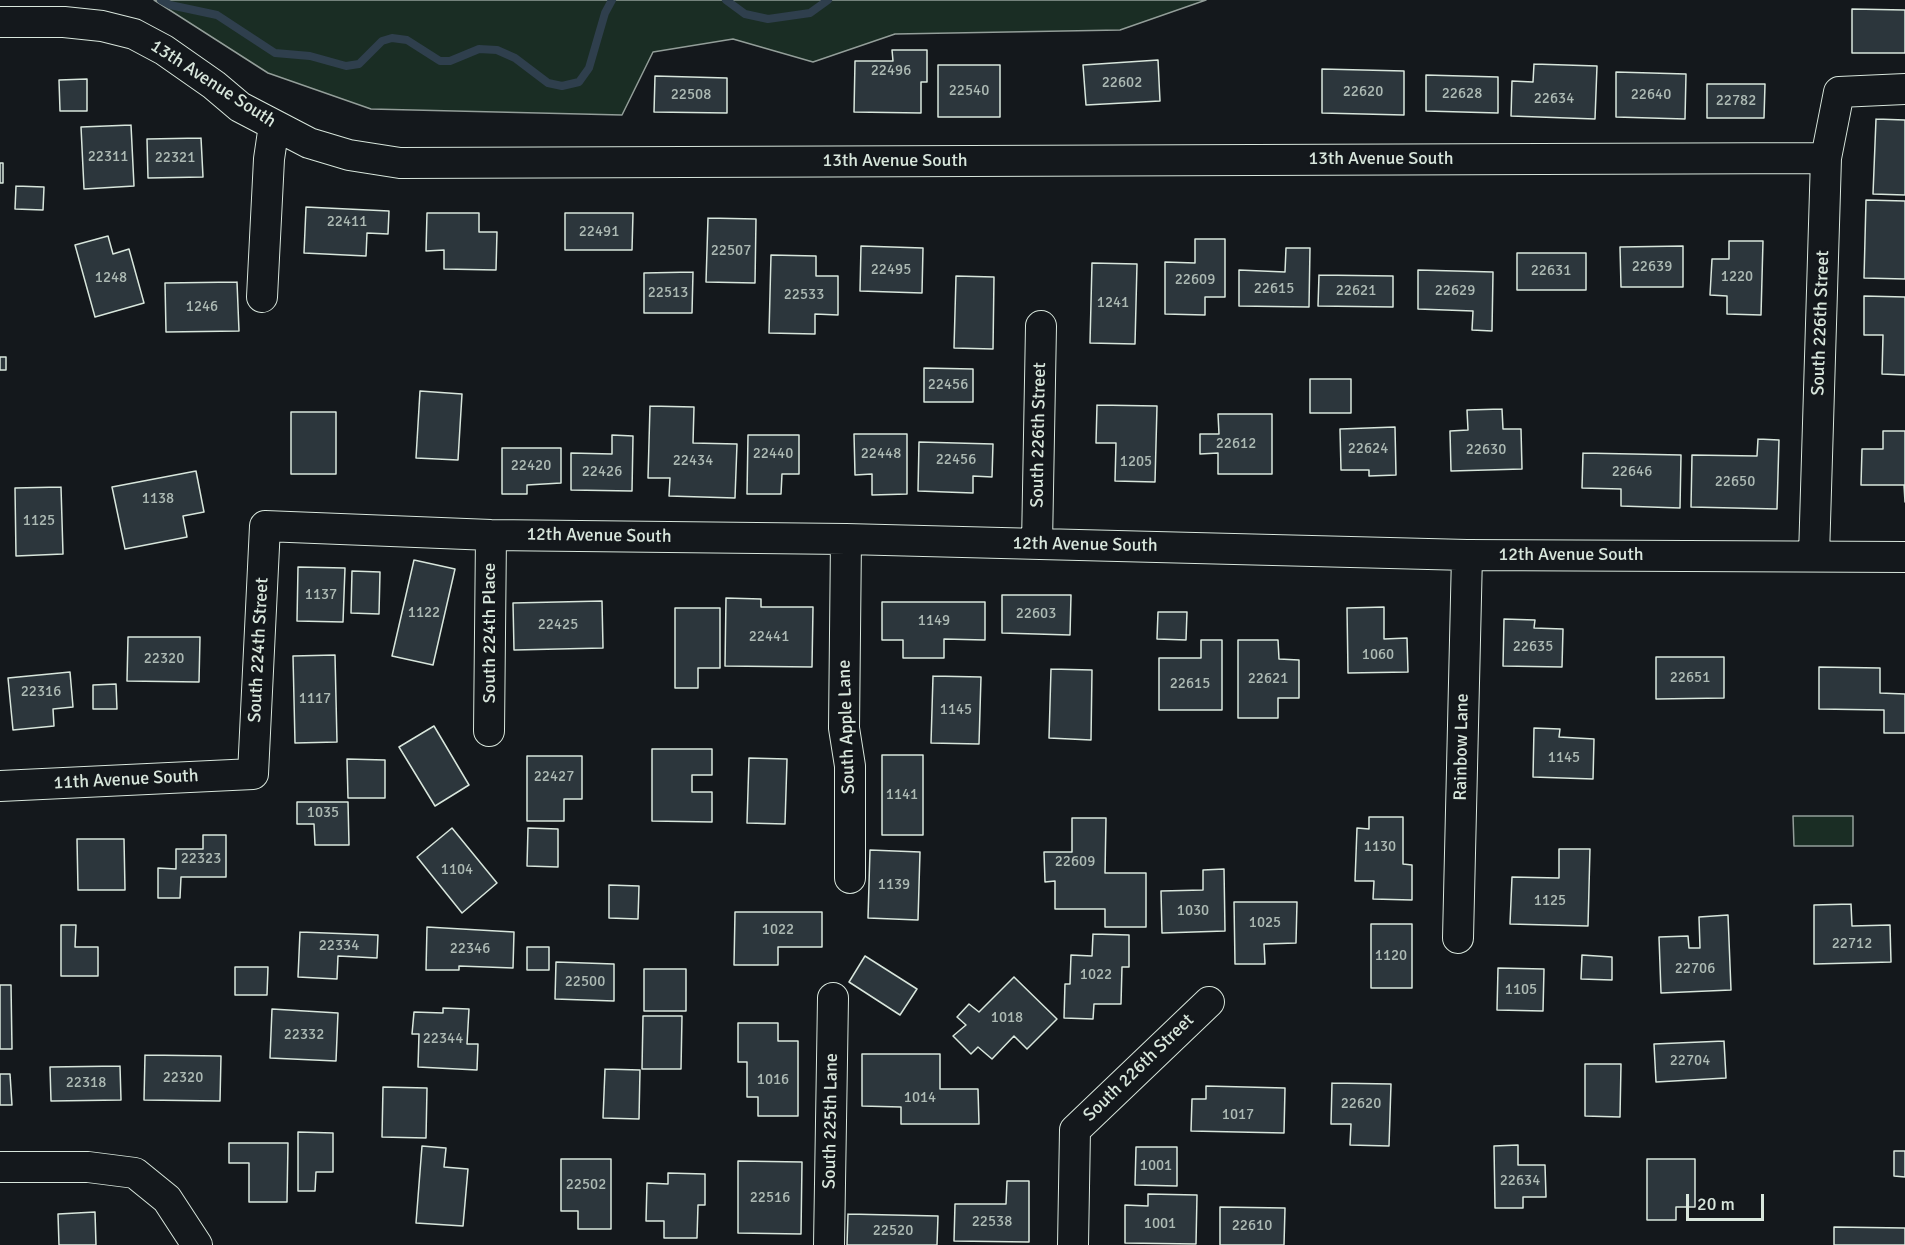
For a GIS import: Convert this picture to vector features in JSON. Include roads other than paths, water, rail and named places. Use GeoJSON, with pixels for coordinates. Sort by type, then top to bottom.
{"type":"FeatureCollection","features":[{"type":"Feature","properties":{"kind":"street","name":"13th Avenue South"},"geometry":{"type":"LineString","coordinates":[[0,22],[64,22],[134,34],[164,50],[214,85],[240,107],[309,143],[349,155],[400,163],[1826,158]]}},
{"type":"Feature","properties":{"kind":"street","name":"South 226th Street"},"geometry":{"type":"LineString","coordinates":[[1814,556],[1826,158],[1839,92],[1905,89]]}},
{"type":"Feature","properties":{"kind":"street"},"geometry":{"type":"LineString","coordinates":[[262,297],[269,159],[274,125]]}},
{"type":"Feature","properties":{"kind":"street","name":"South 226th Street"},"geometry":{"type":"LineString","coordinates":[[1037,544],[1041,326]]}},
{"type":"Feature","properties":{"kind":"street","name":"12th Avenue South"},"geometry":{"type":"LineString","coordinates":[[265,526],[491,534],[846,539],[1467,555],[1905,557]]}},
{"type":"Feature","properties":{"kind":"street","name":"South 224th Street"},"geometry":{"type":"LineString","coordinates":[[253,774],[265,526]]}},
{"type":"Feature","properties":{"kind":"street","name":"South 224th Place"},"geometry":{"type":"LineString","coordinates":[[489,731],[491,534]]}},
{"type":"Feature","properties":{"kind":"street","name":"South Apple Lane"},"geometry":{"type":"LineString","coordinates":[[846,539],[844,728],[850,766],[850,879]]}},
{"type":"Feature","properties":{"kind":"street","name":"Rainbow Lane"},"geometry":{"type":"LineString","coordinates":[[1458,939],[1467,555]]}},
{"type":"Feature","properties":{"kind":"street","name":"11th Avenue South"},"geometry":{"type":"LineString","coordinates":[[0,786],[253,774]]}},
{"type":"Feature","properties":{"kind":"street","name":"South 225th Lane"},"geometry":{"type":"LineString","coordinates":[[829,1245],[833,998]]}},
{"type":"Feature","properties":{"kind":"street","name":"South 226th Street"},"geometry":{"type":"LineString","coordinates":[[1073,1245],[1075,1130],[1209,1002]]}},
{"type":"Feature","properties":{"kind":"street"},"geometry":{"type":"LineString","coordinates":[[0,1167],[88,1167],[135,1173],[167,1199],[197,1245]]}},
{"type":"Feature","properties":{"kind":"waterway"},"geometry":{"type":"LineString","coordinates":[[161,0],[170,5],[217,15],[275,53],[310,56],[346,66],[359,64],[382,41],[392,38],[407,40],[440,61],[450,61],[479,49],[497,50],[515,58],[548,83],[562,86],[579,82],[589,68],[605,13],[612,0]]}},
{"type":"Feature","properties":{"kind":"waterway"},"geometry":{"type":"LineString","coordinates":[[726,0],[745,14],[768,19],[810,13],[828,0]]}}]}
